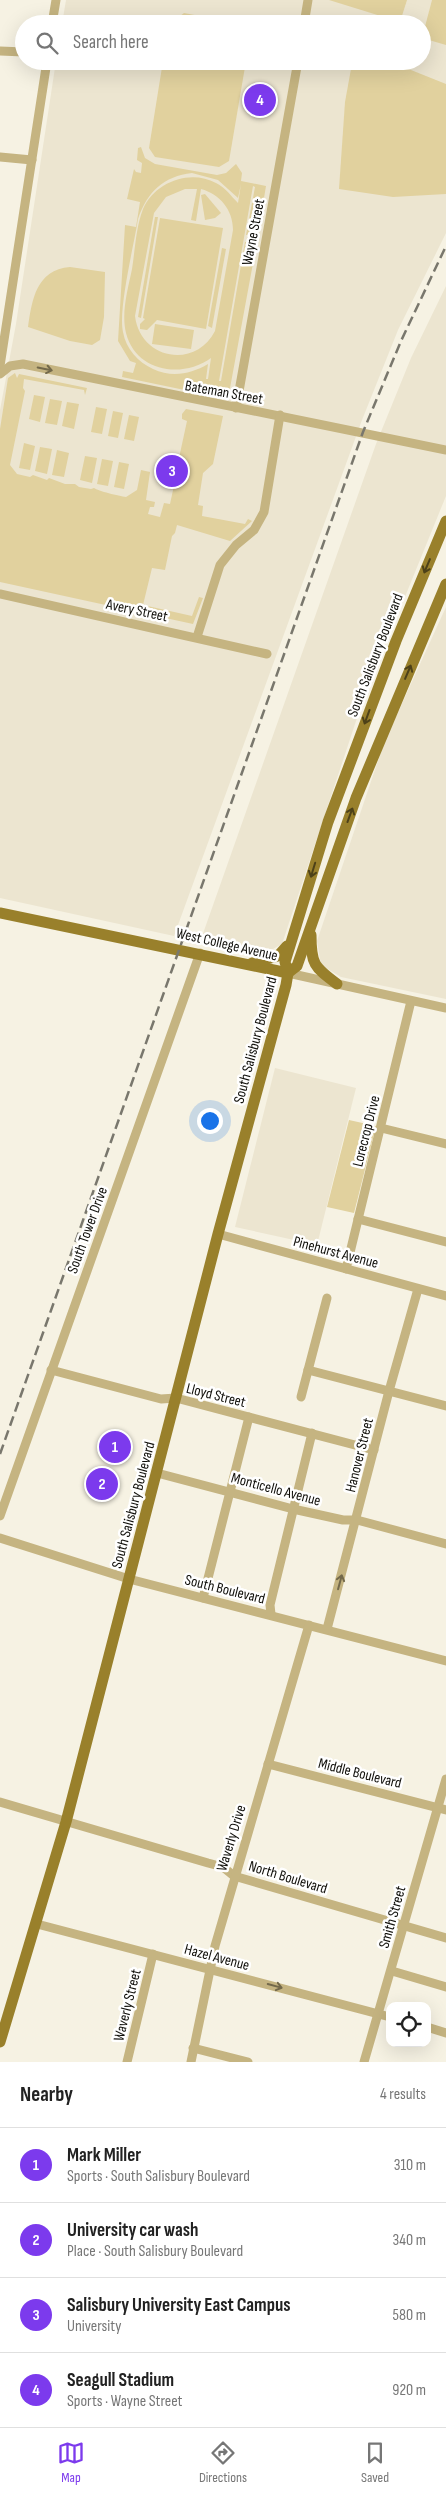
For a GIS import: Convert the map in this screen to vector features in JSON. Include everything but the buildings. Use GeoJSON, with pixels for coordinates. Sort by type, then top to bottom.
{"type":"FeatureCollection","features":[{"type":"Feature","properties":{"kind":"main road","name":"South Salisbury Boulevard"},"geometry":{"type":"LineString","coordinates":[[0,2042],[37,1924],[66,1822],[218,1234],[288,973],[285,962],[292,938],[328,822],[405,617],[446,521]]}},
{"type":"Feature","properties":{"kind":"main road","name":"South Salisbury Boulevard"},"geometry":{"type":"LineString","coordinates":[[288,973],[296,966],[356,798],[446,584]]}},
{"type":"Feature","properties":{"kind":"main road"},"geometry":{"type":"LineString","coordinates":[[356,798],[350,795],[348,789],[360,758],[359,740]]}},
{"type":"Feature","properties":{"kind":"main road","name":"West College Avenue"},"geometry":{"type":"LineString","coordinates":[[0,912],[288,973]]}},
{"type":"Feature","properties":{"kind":"main road"},"geometry":{"type":"LineString","coordinates":[[311,926],[311,953],[318,970],[337,984]]}},
{"type":"Feature","properties":{"kind":"main road"},"geometry":{"type":"LineString","coordinates":[[247,964],[278,956],[292,938]]}},
{"type":"Feature","properties":{"kind":"street"},"geometry":{"type":"LineString","coordinates":[[54,15],[56,0]]}},
{"type":"Feature","properties":{"kind":"street"},"geometry":{"type":"LineString","coordinates":[[306,15],[308,0]]}},
{"type":"Feature","properties":{"kind":"street"},"geometry":{"type":"LineString","coordinates":[[0,51],[15,52]]}},
{"type":"Feature","properties":{"kind":"street"},"geometry":{"type":"LineString","coordinates":[[0,366],[4,320],[46,70]]}},
{"type":"Feature","properties":{"kind":"street","name":"Wayne Street"},"geometry":{"type":"LineString","coordinates":[[236,408],[296,70]]}},
{"type":"Feature","properties":{"kind":"street"},"geometry":{"type":"LineString","coordinates":[[0,157],[32,160]]}},
{"type":"Feature","properties":{"kind":"street","name":"Bateman Street"},"geometry":{"type":"LineString","coordinates":[[0,374],[10,366],[23,364],[446,450]]}},
{"type":"Feature","properties":{"kind":"street"},"geometry":{"type":"LineString","coordinates":[[197,637],[220,565],[236,545],[254,530],[264,512],[280,416]]}},
{"type":"Feature","properties":{"kind":"street","name":"Avery Street"},"geometry":{"type":"LineString","coordinates":[[0,594],[267,654]]}},
{"type":"Feature","properties":{"kind":"street","name":"South Tower Drive"},"geometry":{"type":"LineString","coordinates":[[0,1516],[200,953]]}},
{"type":"Feature","properties":{"kind":"street","name":"West College Avenue"},"geometry":{"type":"LineString","coordinates":[[288,973],[446,1008]]}},
{"type":"Feature","properties":{"kind":"street","name":"Lorecrop Drive"},"geometry":{"type":"LineString","coordinates":[[346,1268],[412,1001]]}},
{"type":"Feature","properties":{"kind":"street"},"geometry":{"type":"LineString","coordinates":[[381,1128],[446,1144]]}},
{"type":"Feature","properties":{"kind":"street"},"geometry":{"type":"LineString","coordinates":[[358,1219],[446,1242]]}},
{"type":"Feature","properties":{"kind":"street","name":"Pinehurst Avenue"},"geometry":{"type":"LineString","coordinates":[[218,1234],[446,1296]]}},
{"type":"Feature","properties":{"kind":"street","name":"Hanover Street"},"geometry":{"type":"LineString","coordinates":[[327,1629],[357,1520],[389,1391],[418,1289]]}},
{"type":"Feature","properties":{"kind":"street"},"geometry":{"type":"LineString","coordinates":[[301,1397],[327,1298]]}},
{"type":"Feature","properties":{"kind":"street","name":"Lloyd Street"},"geometry":{"type":"LineString","coordinates":[[51,1370],[161,1399],[176,1398],[374,1450]]}},
{"type":"Feature","properties":{"kind":"street"},"geometry":{"type":"LineString","coordinates":[[308,1370],[446,1406]]}},
{"type":"Feature","properties":{"kind":"street"},"geometry":{"type":"LineString","coordinates":[[203,1598],[250,1417]]}},
{"type":"Feature","properties":{"kind":"street"},"geometry":{"type":"LineString","coordinates":[[271,1614],[270,1605],[312,1433]]}},
{"type":"Feature","properties":{"kind":"street","name":"Monticello Avenue"},"geometry":{"type":"LineString","coordinates":[[157,1473],[293,1509],[342,1520],[357,1520],[446,1544]]}},
{"type":"Feature","properties":{"kind":"street","name":"South Boulevard"},"geometry":{"type":"LineString","coordinates":[[0,1538],[129,1579],[446,1660]]}},
{"type":"Feature","properties":{"kind":"street","name":"Waverly Drive"},"geometry":{"type":"LineString","coordinates":[[191,2062],[210,1969],[234,1876],[309,1624]]}},
{"type":"Feature","properties":{"kind":"street","name":"Middle Boulevard"},"geometry":{"type":"LineString","coordinates":[[268,1764],[442,1808]]}},
{"type":"Feature","properties":{"kind":"street","name":"Smith Street"},"geometry":{"type":"LineString","coordinates":[[364,2062],[380,2014],[404,1926],[442,1808],[446,1779]]}},
{"type":"Feature","properties":{"kind":"street","name":"North Boulevard"},"geometry":{"type":"LineString","coordinates":[[0,1802],[223,1867],[234,1876],[446,1938]]}},
{"type":"Feature","properties":{"kind":"street","name":"Hazel Avenue"},"geometry":{"type":"LineString","coordinates":[[37,1924],[386,2016]]}},
{"type":"Feature","properties":{"kind":"street","name":"Waverly Street"},"geometry":{"type":"LineString","coordinates":[[127,2062],[154,1954]]}},
{"type":"Feature","properties":{"kind":"street"},"geometry":{"type":"LineString","coordinates":[[392,1970],[446,1987]]}},
{"type":"Feature","properties":{"kind":"street"},"geometry":{"type":"LineString","coordinates":[[431,2028],[446,2033]]}},
{"type":"Feature","properties":{"kind":"street"},"geometry":{"type":"LineString","coordinates":[[193,2048],[248,2062]]}},
{"type":"Feature","properties":{"kind":"shaded area"},"geometry":{"type":"Polygon","coordinates":[[[66,0],[446,0],[446,233],[398,330],[362,420],[174,936],[0,898],[0,410],[16,324],[55,70],[431,70],[431,15],[64,15],[66,0]]]}},
{"type":"Feature","properties":{"kind":"shaded area"},"geometry":{"type":"Polygon","coordinates":[[[329,0],[407,0],[402,15],[377,15],[329,0]]]}},
{"type":"Feature","properties":{"kind":"shaded area"},"geometry":{"type":"Polygon","coordinates":[[[432,0],[446,0],[446,45],[431,41],[431,15],[428,15],[432,0]]]}},
{"type":"Feature","properties":{"kind":"shaded area"},"geometry":{"type":"Polygon","coordinates":[[[162,70],[244,70],[229,161],[219,167],[155,157],[149,148],[162,70]]]}},
{"type":"Feature","properties":{"kind":"shaded area"},"geometry":{"type":"Polygon","coordinates":[[[351,70],[411,70],[446,84],[446,194],[393,197],[339,189],[345,102],[351,70]]]}},
{"type":"Feature","properties":{"kind":"shaded area"},"geometry":{"type":"Polygon","coordinates":[[[141,147],[145,158],[155,164],[217,175],[226,173],[236,164],[242,173],[241,181],[266,186],[258,234],[246,235],[255,187],[253,186],[219,381],[221,381],[245,242],[249,242],[253,235],[258,236],[228,399],[122,377],[123,371],[133,373],[136,363],[130,361],[118,341],[125,225],[136,227],[140,202],[127,199],[134,169],[136,172],[141,173],[142,163],[137,160],[138,148],[141,147]],[[192,173],[173,178],[158,187],[142,209],[138,219],[127,277],[122,322],[127,344],[138,359],[148,366],[160,372],[181,374],[208,364],[206,379],[208,379],[211,358],[199,365],[174,370],[150,364],[139,356],[131,346],[126,333],[124,317],[139,223],[143,209],[156,192],[174,181],[195,177],[220,185],[238,203],[241,184],[238,198],[218,180],[192,173]],[[185,189],[166,197],[154,213],[135,316],[139,331],[147,342],[157,350],[169,354],[182,355],[195,351],[206,343],[215,331],[233,230],[231,216],[224,204],[208,191],[201,189],[196,221],[191,220],[197,189],[185,189]]]}},
{"type":"Feature","properties":{"kind":"shaded area"},"geometry":{"type":"Polygon","coordinates":[[[205,194],[221,213],[215,218],[205,220],[201,195],[205,194]]]}},
{"type":"Feature","properties":{"kind":"shaded area"},"geometry":{"type":"Polygon","coordinates":[[[155,217],[158,217],[141,318],[138,317],[155,217]]]}},
{"type":"Feature","properties":{"kind":"shaded area"},"geometry":{"type":"Polygon","coordinates":[[[160,218],[223,228],[206,329],[157,320],[147,330],[140,329],[140,324],[145,319],[143,318],[160,218]]]}},
{"type":"Feature","properties":{"kind":"shaded area"},"geometry":{"type":"Polygon","coordinates":[[[222,248],[226,249],[212,328],[208,326],[222,248]]]}},
{"type":"Feature","properties":{"kind":"shaded area"},"geometry":{"type":"Polygon","coordinates":[[[70,267],[105,272],[104,317],[100,340],[92,345],[70,341],[28,327],[34,297],[43,280],[59,269],[70,267]]]}},
{"type":"Feature","properties":{"kind":"shaded area"},"geometry":{"type":"Polygon","coordinates":[[[446,286],[446,496],[363,700],[282,944],[262,955],[200,942],[376,444],[411,358],[446,286]]]}},
{"type":"Feature","properties":{"kind":"shaded area"},"geometry":{"type":"Polygon","coordinates":[[[155,324],[194,330],[191,349],[152,344],[155,324]]]}},
{"type":"Feature","properties":{"kind":"shaded area"},"geometry":{"type":"Polygon","coordinates":[[[15,373],[17,378],[19,374],[87,388],[85,395],[84,390],[24,379],[23,388],[25,391],[10,465],[17,474],[30,477],[33,475],[47,480],[49,478],[65,484],[94,488],[126,497],[137,490],[141,470],[150,472],[146,500],[155,502],[154,507],[150,507],[148,514],[160,517],[164,503],[170,504],[178,467],[172,463],[173,458],[179,458],[187,421],[182,419],[182,414],[186,409],[223,416],[213,464],[203,473],[198,505],[203,506],[202,516],[245,524],[248,519],[252,521],[230,541],[177,525],[172,536],[165,570],[152,568],[143,605],[192,616],[199,597],[203,598],[193,624],[0,582],[0,429],[8,378],[15,373]]]}},
{"type":"Feature","properties":{"kind":"shaded area"},"geometry":{"type":"Polygon","coordinates":[[[34,395],[45,397],[40,422],[29,419],[34,395]]]}},
{"type":"Feature","properties":{"kind":"shaded area"},"geometry":{"type":"Polygon","coordinates":[[[50,399],[62,401],[57,425],[45,423],[50,399]]]}},
{"type":"Feature","properties":{"kind":"shaded area"},"geometry":{"type":"Polygon","coordinates":[[[67,402],[79,404],[74,429],[62,426],[67,402]]]}},
{"type":"Feature","properties":{"kind":"shaded area"},"geometry":{"type":"Polygon","coordinates":[[[96,407],[107,409],[102,434],[91,432],[96,407]]]}},
{"type":"Feature","properties":{"kind":"shaded area"},"geometry":{"type":"Polygon","coordinates":[[[113,411],[123,413],[118,438],[108,436],[113,411]]]}},
{"type":"Feature","properties":{"kind":"shaded area"},"geometry":{"type":"Polygon","coordinates":[[[129,415],[139,417],[134,441],[124,439],[129,415]]]}},
{"type":"Feature","properties":{"kind":"shaded area"},"geometry":{"type":"Polygon","coordinates":[[[24,443],[35,446],[30,470],[19,468],[24,443]]]}},
{"type":"Feature","properties":{"kind":"shaded area"},"geometry":{"type":"Polygon","coordinates":[[[40,447],[52,449],[47,474],[35,471],[40,447]]]}},
{"type":"Feature","properties":{"kind":"shaded area"},"geometry":{"type":"Polygon","coordinates":[[[57,450],[69,453],[64,477],[52,475],[57,450]]]}},
{"type":"Feature","properties":{"kind":"shaded area"},"geometry":{"type":"Polygon","coordinates":[[[85,456],[97,458],[92,483],[80,480],[85,456]]]}},
{"type":"Feature","properties":{"kind":"shaded area"},"geometry":{"type":"Polygon","coordinates":[[[102,459],[113,461],[108,486],[97,484],[102,459]]]}},
{"type":"Feature","properties":{"kind":"shaded area"},"geometry":{"type":"Polygon","coordinates":[[[119,462],[129,464],[124,489],[114,487],[119,462]]]}},
{"type":"Feature","properties":{"kind":"shaded area"},"geometry":{"type":"Polygon","coordinates":[[[446,607],[446,999],[341,977],[321,965],[317,941],[384,743],[446,607]]]}},
{"type":"Feature","properties":{"kind":"shaded area"},"geometry":{"type":"Polygon","coordinates":[[[275,1068],[356,1088],[317,1245],[235,1227],[275,1068]]]}},
{"type":"Feature","properties":{"kind":"shaded area"},"geometry":{"type":"Polygon","coordinates":[[[349,1120],[376,1126],[354,1213],[327,1207],[349,1120]]]}},
{"type":"Feature","properties":{"kind":"railway"},"geometry":{"type":"LineString","coordinates":[[0,1454],[363,432],[401,341],[446,246]]}},
{"type":"Feature","properties":{"kind":"place","name":"Seagull Stadium"},"geometry":{"type":"Point","coordinates":[260,100]}},
{"type":"Feature","properties":{"kind":"place","name":"Salisbury University East Campus"},"geometry":{"type":"Point","coordinates":[172,471]}},
{"type":"Feature","properties":{"kind":"place","name":"Mark Miller"},"geometry":{"type":"Point","coordinates":[115,1447]}},
{"type":"Feature","properties":{"kind":"place","name":"University car wash"},"geometry":{"type":"Point","coordinates":[102,1484]}}]}
